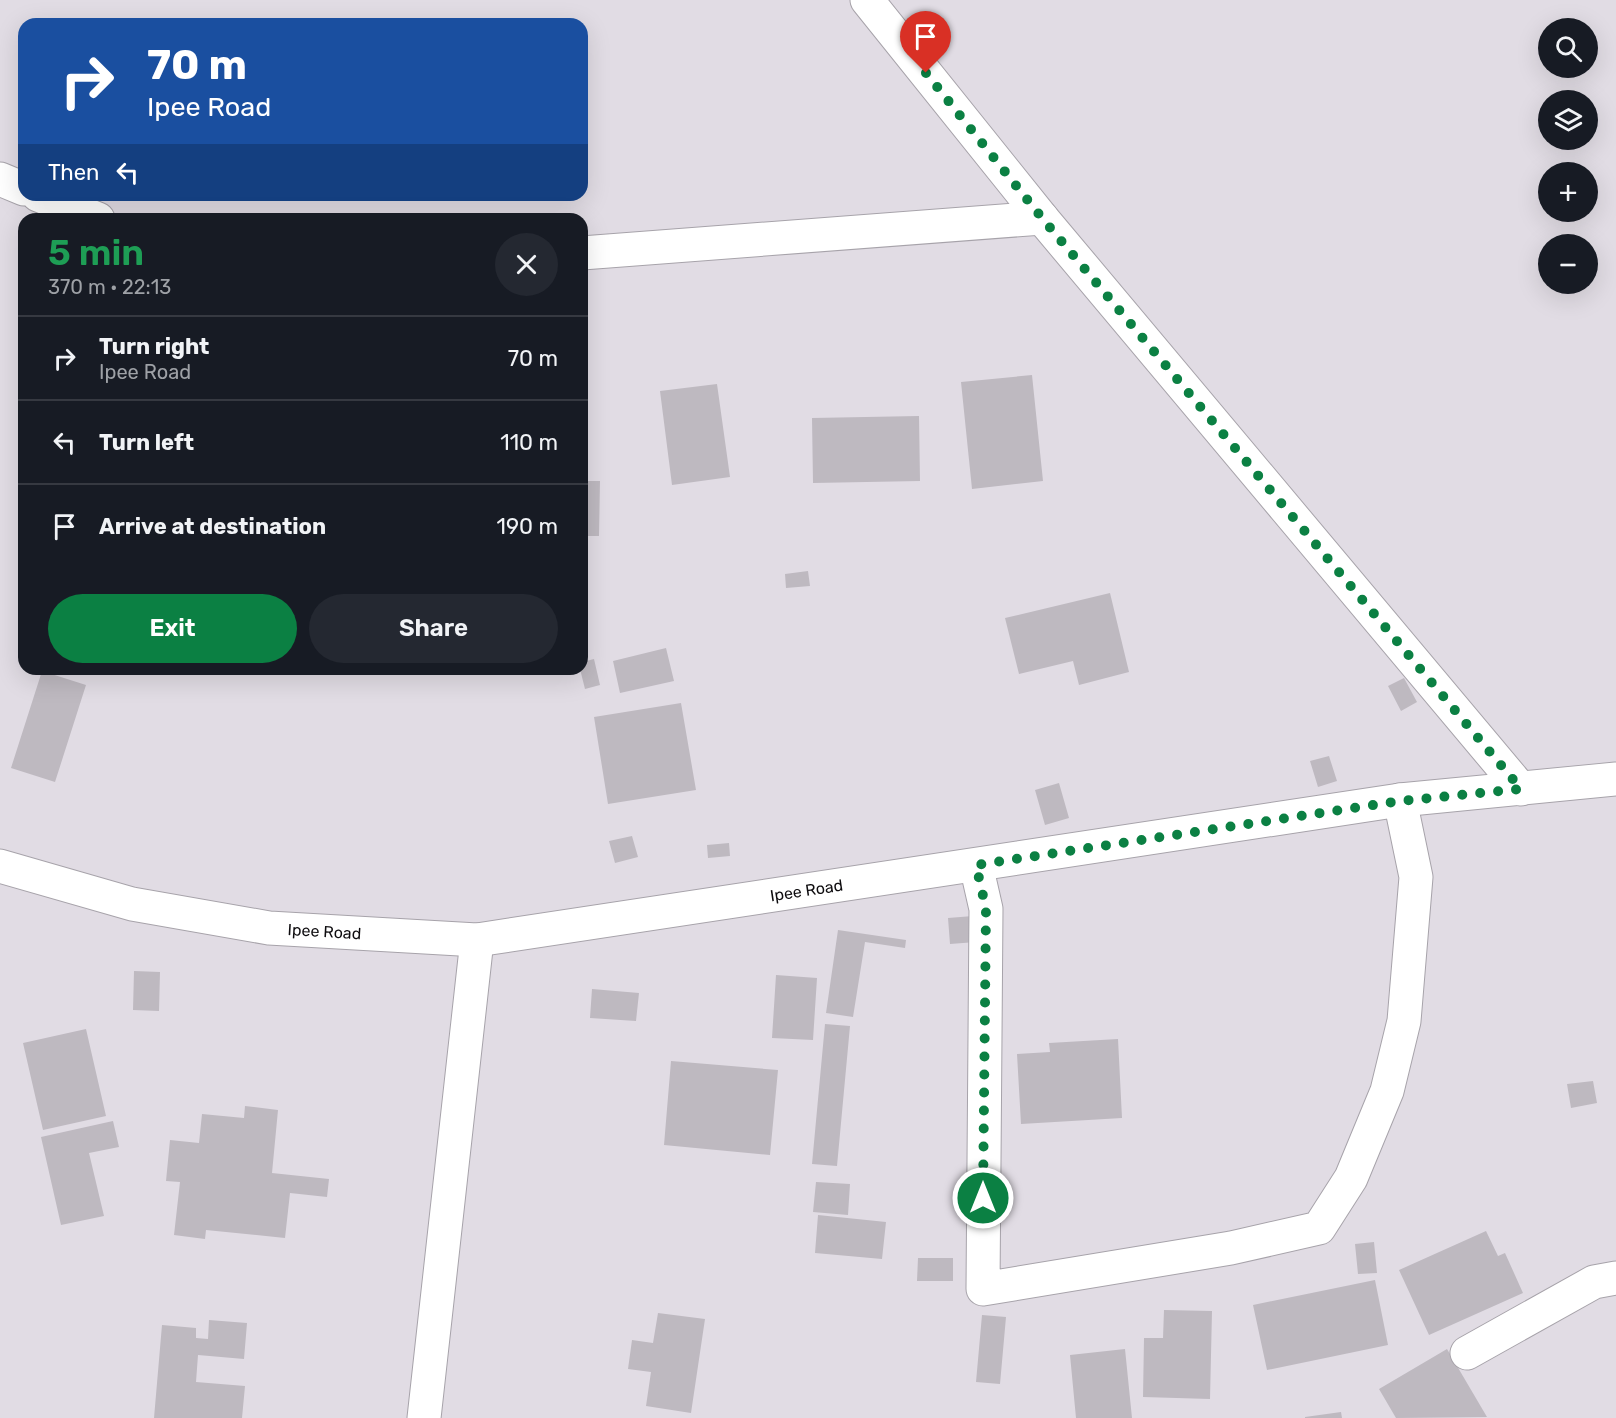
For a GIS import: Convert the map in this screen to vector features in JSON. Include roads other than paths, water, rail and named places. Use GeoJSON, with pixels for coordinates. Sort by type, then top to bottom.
{"type":"FeatureCollection","features":[{"type":"Feature","properties":{"kind":"street"},"geometry":{"type":"LineString","coordinates":[[867,0],[1042,218],[1521,789]]}},
{"type":"Feature","properties":{"kind":"street"},"geometry":{"type":"LineString","coordinates":[[0,179],[18,186]]}},
{"type":"Feature","properties":{"kind":"street"},"geometry":{"type":"LineString","coordinates":[[53,201],[83,213]]}},
{"type":"Feature","properties":{"kind":"street"},"geometry":{"type":"LineString","coordinates":[[588,253],[1042,218]]}},
{"type":"Feature","properties":{"kind":"street","name":"Ipee Road"},"geometry":{"type":"LineString","coordinates":[[0,866],[132,904],[269,928],[477,940],[1400,801],[1616,779]]}},
{"type":"Feature","properties":{"kind":"street"},"geometry":{"type":"LineString","coordinates":[[976,865],[986,909],[983,1289],[1231,1248],[1318,1228],[1351,1178],[1387,1091],[1404,1021],[1416,877],[1400,801]]}},
{"type":"Feature","properties":{"kind":"street"},"geometry":{"type":"LineString","coordinates":[[424,1418],[477,940]]}},
{"type":"Feature","properties":{"kind":"street"},"geometry":{"type":"LineString","coordinates":[[1467,1353],[1594,1282],[1616,1278]]}}]}
